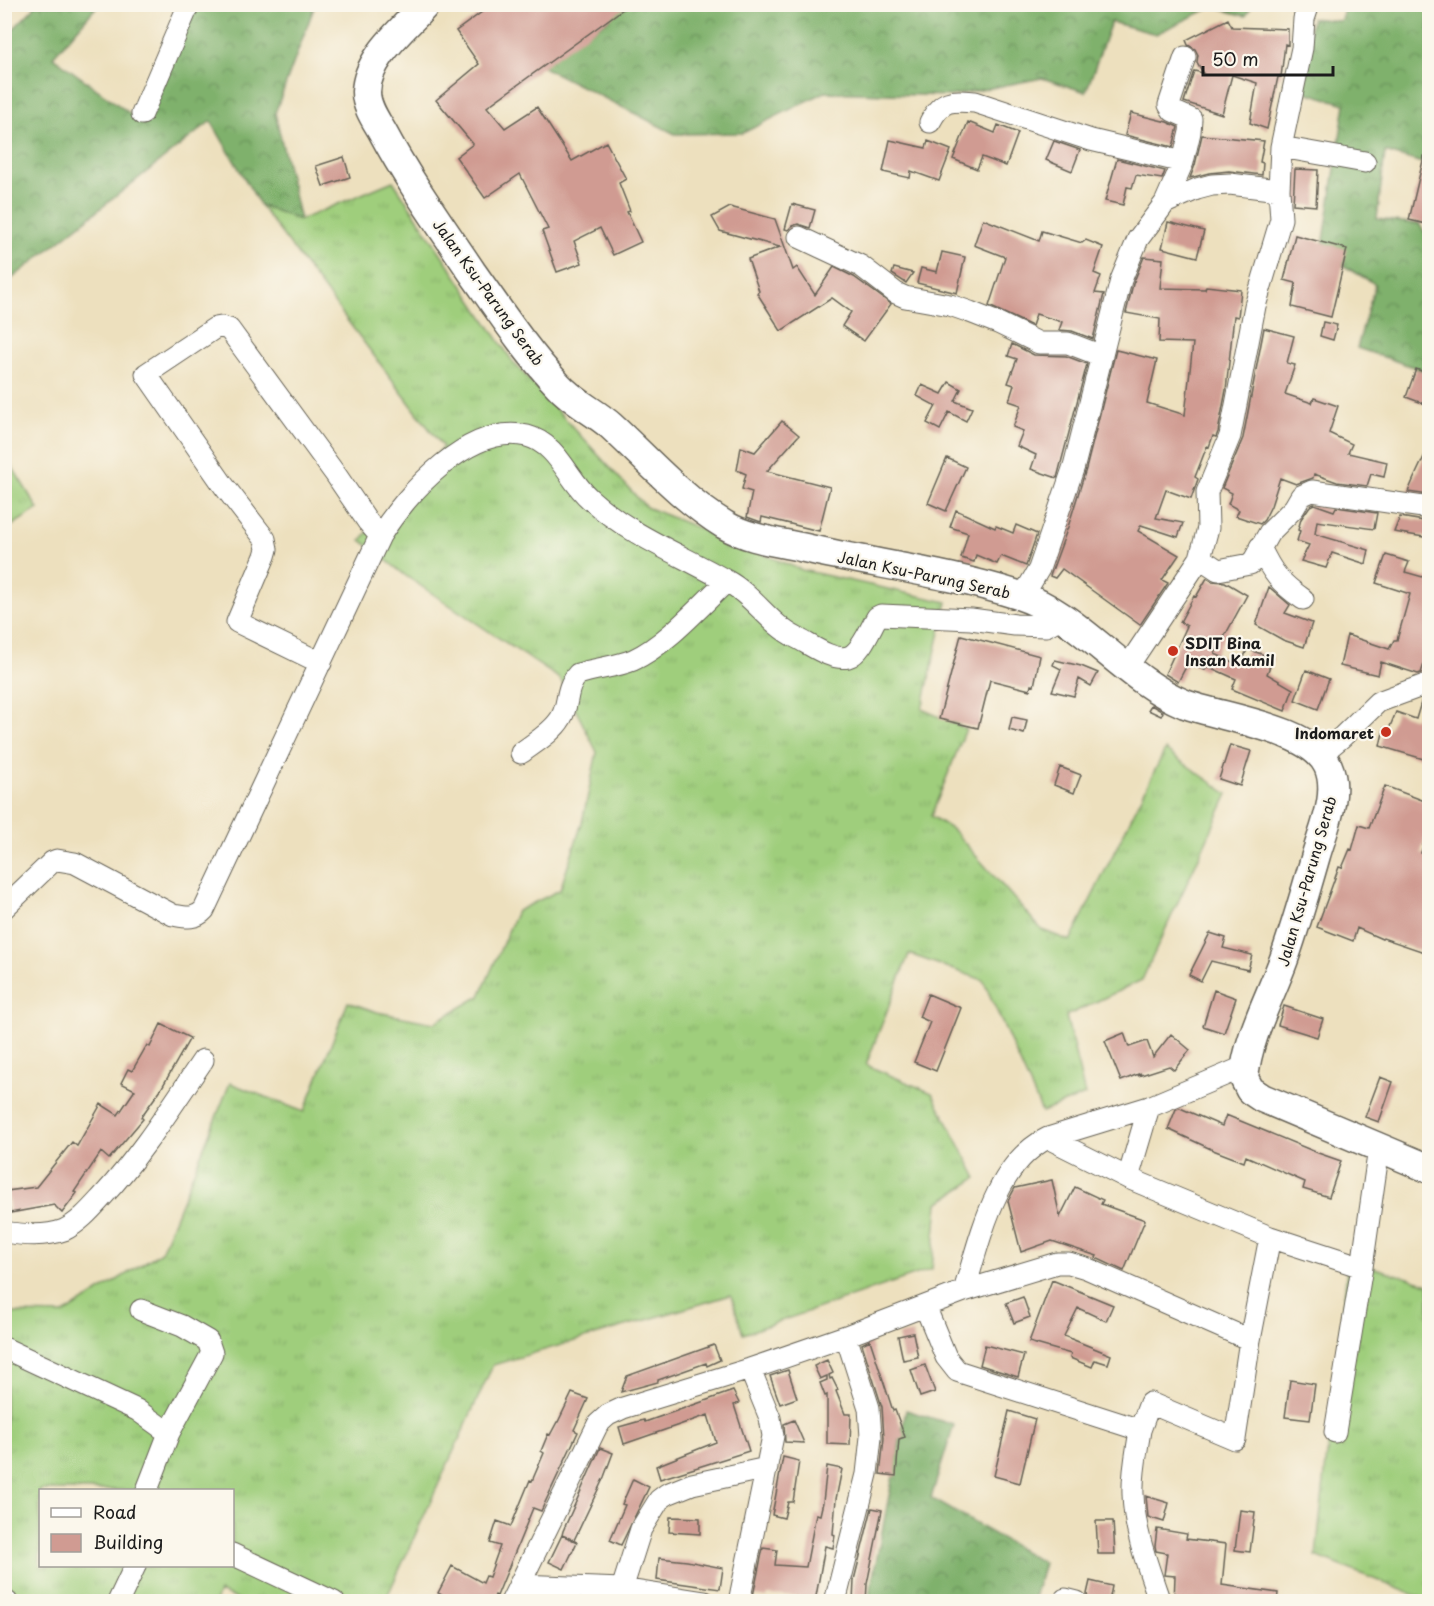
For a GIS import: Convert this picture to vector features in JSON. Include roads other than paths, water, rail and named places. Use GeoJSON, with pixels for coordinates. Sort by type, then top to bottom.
{"type":"FeatureCollection","features":[{"type":"Feature","properties":{"kind":"street"},"geometry":{"type":"LineString","coordinates":[[142,114],[189,4]]}},
{"type":"Feature","properties":{"kind":"street","name":"Jalan Ksu-Parung Serab"},"geometry":{"type":"LineString","coordinates":[[426,4],[376,62],[368,80],[368,104],[417,192],[504,318],[560,388],[609,425],[665,479],[718,520],[745,534],[947,577],[1023,596],[1058,615],[1149,685],[1203,710],[1250,722],[1294,737],[1320,754],[1331,776],[1331,805],[1285,958],[1253,1036],[1246,1066]]}},
{"type":"Feature","properties":{"kind":"street"},"geometry":{"type":"LineString","coordinates":[[1126,669],[1200,558],[1208,528],[1207,492],[1230,436],[1255,306],[1281,219],[1279,190],[1281,147],[1302,48],[1304,19],[1309,4]]}},
{"type":"Feature","properties":{"kind":"street"},"geometry":{"type":"LineString","coordinates":[[1023,596],[1039,569],[1067,487],[1128,258],[1138,239],[1165,203],[1183,162],[1191,118],[1173,111],[1168,105],[1185,57]]}},
{"type":"Feature","properties":{"kind":"street"},"geometry":{"type":"LineString","coordinates":[[930,122],[943,103],[975,102],[1091,140],[1183,162]]}},
{"type":"Feature","properties":{"kind":"street"},"geometry":{"type":"LineString","coordinates":[[1281,147],[1365,162]]}},
{"type":"Feature","properties":{"kind":"street"},"geometry":{"type":"LineString","coordinates":[[1165,203],[1212,185],[1230,184],[1279,190]]}},
{"type":"Feature","properties":{"kind":"street"},"geometry":{"type":"LineString","coordinates":[[799,237],[861,266],[896,293],[905,297],[970,312],[1039,343],[1068,343],[1102,356]]}},
{"type":"Feature","properties":{"kind":"street"},"geometry":{"type":"LineString","coordinates":[[321,663],[237,622],[265,555],[267,549],[265,539],[224,486],[146,374],[215,328],[229,329],[380,536]]}},
{"type":"Feature","properties":{"kind":"street"},"geometry":{"type":"LineString","coordinates":[[4,908],[52,862],[57,860],[75,863],[173,915],[189,918],[200,915],[380,536],[394,513],[414,490],[461,453],[494,436],[526,436],[547,446],[587,497],[618,521],[662,549],[727,580],[792,636],[836,657],[848,657],[856,652],[881,615],[971,619],[1015,625],[1046,626],[1055,621],[1058,615]]}},
{"type":"Feature","properties":{"kind":"street"},"geometry":{"type":"LineString","coordinates":[[1200,558],[1218,570],[1250,564],[1269,533],[1294,508],[1301,496],[1312,491],[1430,508]]}},
{"type":"Feature","properties":{"kind":"street"},"geometry":{"type":"LineString","coordinates":[[1260,547],[1272,571],[1284,586],[1304,599]]}},
{"type":"Feature","properties":{"kind":"street"},"geometry":{"type":"LineString","coordinates":[[521,753],[542,738],[562,718],[569,686],[578,674],[618,665],[643,655],[666,637],[727,580]]}},
{"type":"Feature","properties":{"kind":"street"},"geometry":{"type":"LineString","coordinates":[[1320,754],[1342,737],[1378,702],[1430,683]]}},
{"type":"Feature","properties":{"kind":"street"},"geometry":{"type":"LineString","coordinates":[[4,1232],[33,1235],[54,1232],[72,1225],[88,1212],[117,1181],[151,1138],[203,1060]]}},
{"type":"Feature","properties":{"kind":"street"},"geometry":{"type":"LineString","coordinates":[[964,1291],[998,1193],[1013,1168],[1037,1143],[1149,1107],[1246,1066]]}},
{"type":"Feature","properties":{"kind":"street"},"geometry":{"type":"LineString","coordinates":[[1246,1066],[1244,1078],[1255,1094],[1297,1114],[1430,1169]]}},
{"type":"Feature","properties":{"kind":"street"},"geometry":{"type":"LineString","coordinates":[[1128,1178],[1149,1107]]}},
{"type":"Feature","properties":{"kind":"street"},"geometry":{"type":"LineString","coordinates":[[1048,1138],[1128,1178],[1270,1237],[1362,1267]]}},
{"type":"Feature","properties":{"kind":"street"},"geometry":{"type":"LineString","coordinates":[[1335,1432],[1380,1148]]}},
{"type":"Feature","properties":{"kind":"street"},"geometry":{"type":"LineString","coordinates":[[1160,1602],[1137,1530],[1134,1507],[1133,1480],[1140,1430],[1150,1403],[1235,1439],[1250,1340],[1270,1237]]}},
{"type":"Feature","properties":{"kind":"street"},"geometry":{"type":"LineString","coordinates":[[705,1602],[621,1589],[515,1593],[603,1418],[623,1408],[750,1369],[846,1336],[964,1291],[1057,1263],[1069,1263],[1086,1268],[1250,1340]]}},
{"type":"Feature","properties":{"kind":"street"},"geometry":{"type":"LineString","coordinates":[[925,1306],[946,1357],[957,1371],[1140,1430]]}},
{"type":"Feature","properties":{"kind":"street"},"geometry":{"type":"LineString","coordinates":[[141,1310],[182,1326],[208,1341],[212,1348],[210,1358],[200,1378],[169,1433],[148,1489]]}},
{"type":"Feature","properties":{"kind":"street"},"geometry":{"type":"LineString","coordinates":[[835,1602],[867,1474],[871,1437],[869,1408],[846,1336]]}},
{"type":"Feature","properties":{"kind":"street"},"geometry":{"type":"LineString","coordinates":[[4,1348],[136,1410],[169,1433]]}},
{"type":"Feature","properties":{"kind":"street"},"geometry":{"type":"LineString","coordinates":[[739,1602],[772,1444],[772,1426],[750,1369]]}},
{"type":"Feature","properties":{"kind":"street"},"geometry":{"type":"LineString","coordinates":[[621,1589],[641,1529],[659,1500],[667,1494],[692,1484],[767,1468]]}},
{"type":"Feature","properties":{"kind":"street"},"geometry":{"type":"LineString","coordinates":[[234,1555],[334,1602]]}},
{"type":"Feature","properties":{"kind":"street"},"geometry":{"type":"LineString","coordinates":[[118,1602],[135,1567]]}},
{"type":"Feature","properties":{"kind":"place","name":"SDIT Bina Insan Kamil"},"geometry":{"type":"Point","coordinates":[1173,651]}},
{"type":"Feature","properties":{"kind":"place","name":"Indomaret"},"geometry":{"type":"Point","coordinates":[1386,732]}}]}
